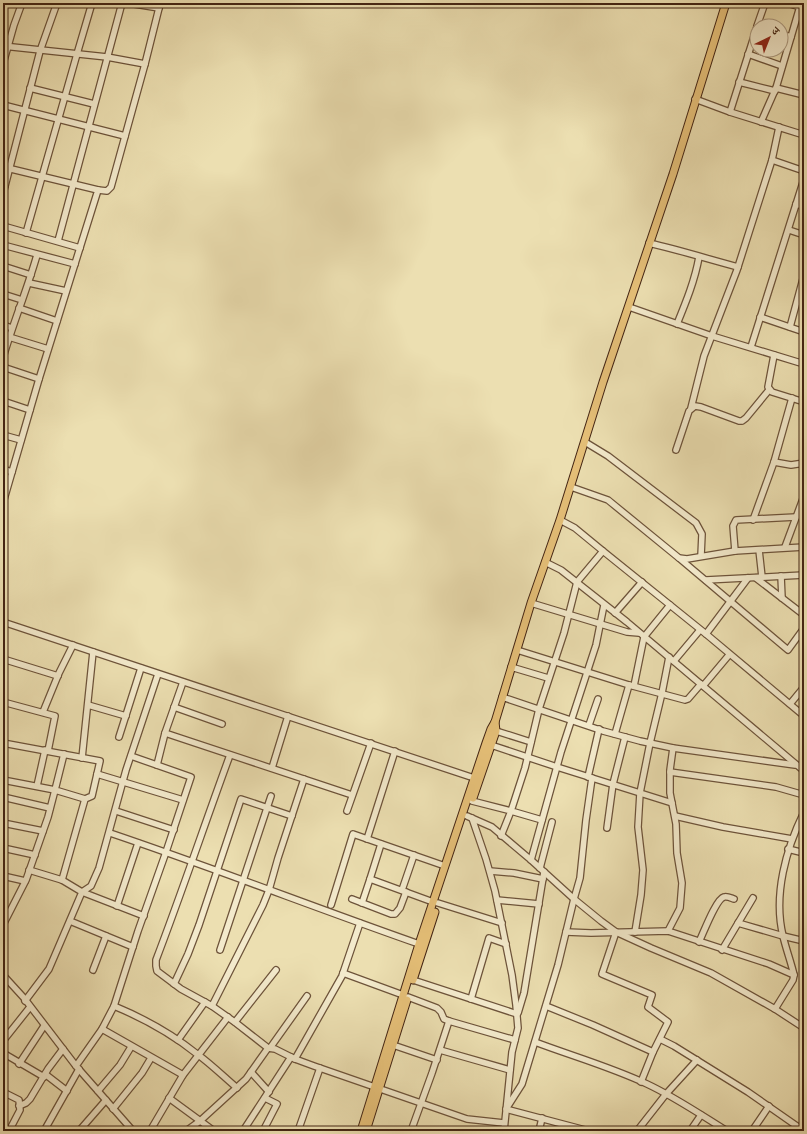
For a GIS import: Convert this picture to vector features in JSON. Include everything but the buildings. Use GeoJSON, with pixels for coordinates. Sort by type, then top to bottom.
{"type":"FeatureCollection","features":[{"type":"Feature","properties":{"kind":"main road"},"geometry":{"type":"LineString","coordinates":[[361,1131],[393,1045],[419,944],[470,817],[472,801],[491,745],[495,722],[511,667],[571,487],[603,382],[673,174],[726,3]]}},
{"type":"Feature","properties":{"kind":"main road"},"geometry":{"type":"LineString","coordinates":[[366,1131],[377,1088],[405,996],[413,980],[445,866],[474,778],[493,730]]}},
{"type":"Feature","properties":{"kind":"street"},"geometry":{"type":"LineString","coordinates":[[3,64],[5,47],[22,3]]}},
{"type":"Feature","properties":{"kind":"street"},"geometry":{"type":"LineString","coordinates":[[3,194],[4,185],[10,169],[40,51],[56,3]]}},
{"type":"Feature","properties":{"kind":"street"},"geometry":{"type":"LineString","coordinates":[[26,233],[76,54],[92,3]]}},
{"type":"Feature","properties":{"kind":"street"},"geometry":{"type":"LineString","coordinates":[[58,241],[122,3]]}},
{"type":"Feature","properties":{"kind":"street"},"geometry":{"type":"LineString","coordinates":[[3,167],[98,190],[107,190],[111,187],[160,6],[128,3]]}},
{"type":"Feature","properties":{"kind":"street"},"geometry":{"type":"LineString","coordinates":[[760,18],[765,3]]}},
{"type":"Feature","properties":{"kind":"street"},"geometry":{"type":"LineString","coordinates":[[761,122],[776,90],[790,37],[801,5],[787,3]]}},
{"type":"Feature","properties":{"kind":"street"},"geometry":{"type":"LineString","coordinates":[[5,47],[107,57],[145,64]]}},
{"type":"Feature","properties":{"kind":"street"},"geometry":{"type":"LineString","coordinates":[[730,112],[749,51]]}},
{"type":"Feature","properties":{"kind":"street"},"geometry":{"type":"LineString","coordinates":[[748,54],[782,66]]}},
{"type":"Feature","properties":{"kind":"street"},"geometry":{"type":"LineString","coordinates":[[739,82],[804,95]]}},
{"type":"Feature","properties":{"kind":"street"},"geometry":{"type":"LineString","coordinates":[[30,88],[94,104]]}},
{"type":"Feature","properties":{"kind":"street"},"geometry":{"type":"LineString","coordinates":[[696,99],[730,112],[804,135]]}},
{"type":"Feature","properties":{"kind":"street"},"geometry":{"type":"LineString","coordinates":[[3,105],[125,136]]}},
{"type":"Feature","properties":{"kind":"street"},"geometry":{"type":"LineString","coordinates":[[676,450],[689,410],[691,408],[701,366],[738,266],[772,160],[779,127]]}},
{"type":"Feature","properties":{"kind":"street"},"geometry":{"type":"LineString","coordinates":[[772,160],[804,172]]}},
{"type":"Feature","properties":{"kind":"street"},"geometry":{"type":"LineString","coordinates":[[750,347],[789,230],[804,179]]}},
{"type":"Feature","properties":{"kind":"street"},"geometry":{"type":"LineString","coordinates":[[3,503],[48,349],[98,190]]}},
{"type":"Feature","properties":{"kind":"street"},"geometry":{"type":"LineString","coordinates":[[796,204],[804,206]]}},
{"type":"Feature","properties":{"kind":"street"},"geometry":{"type":"LineString","coordinates":[[3,226],[80,248]]}},
{"type":"Feature","properties":{"kind":"street"},"geometry":{"type":"LineString","coordinates":[[789,230],[804,235]]}},
{"type":"Feature","properties":{"kind":"street"},"geometry":{"type":"LineString","coordinates":[[649,243],[738,266]]}},
{"type":"Feature","properties":{"kind":"street"},"geometry":{"type":"LineString","coordinates":[[3,246],[75,264]]}},
{"type":"Feature","properties":{"kind":"street"},"geometry":{"type":"LineString","coordinates":[[3,357],[38,255]]}},
{"type":"Feature","properties":{"kind":"street"},"geometry":{"type":"LineString","coordinates":[[677,324],[686,303],[699,257]]}},
{"type":"Feature","properties":{"kind":"street"},"geometry":{"type":"LineString","coordinates":[[3,266],[31,275]]}},
{"type":"Feature","properties":{"kind":"street"},"geometry":{"type":"LineString","coordinates":[[790,327],[804,275]]}},
{"type":"Feature","properties":{"kind":"street"},"geometry":{"type":"LineString","coordinates":[[29,283],[66,292]]}},
{"type":"Feature","properties":{"kind":"street"},"geometry":{"type":"LineString","coordinates":[[3,294],[22,300]]}},
{"type":"Feature","properties":{"kind":"street"},"geometry":{"type":"LineString","coordinates":[[629,307],[712,336],[804,364]]}},
{"type":"Feature","properties":{"kind":"street"},"geometry":{"type":"LineString","coordinates":[[19,308],[57,321]]}},
{"type":"Feature","properties":{"kind":"street"},"geometry":{"type":"LineString","coordinates":[[760,317],[804,332]]}},
{"type":"Feature","properties":{"kind":"street"},"geometry":{"type":"LineString","coordinates":[[3,325],[12,328]]}},
{"type":"Feature","properties":{"kind":"street"},"geometry":{"type":"LineString","coordinates":[[9,337],[48,349]]}},
{"type":"Feature","properties":{"kind":"street"},"geometry":{"type":"LineString","coordinates":[[691,408],[695,406],[700,407],[742,421],[769,390],[768,386],[774,355]]}},
{"type":"Feature","properties":{"kind":"street"},"geometry":{"type":"LineString","coordinates":[[3,368],[39,379]]}},
{"type":"Feature","properties":{"kind":"street"},"geometry":{"type":"LineString","coordinates":[[769,390],[804,402]]}},
{"type":"Feature","properties":{"kind":"street"},"geometry":{"type":"LineString","coordinates":[[754,520],[774,462],[792,398]]}},
{"type":"Feature","properties":{"kind":"street"},"geometry":{"type":"LineString","coordinates":[[3,401],[30,410]]}},
{"type":"Feature","properties":{"kind":"street"},"geometry":{"type":"LineString","coordinates":[[3,435],[21,440]]}},
{"type":"Feature","properties":{"kind":"street"},"geometry":{"type":"LineString","coordinates":[[585,442],[608,456],[696,523],[702,534],[701,556]]}},
{"type":"Feature","properties":{"kind":"street"},"geometry":{"type":"LineString","coordinates":[[774,462],[791,465],[804,463]]}},
{"type":"Feature","properties":{"kind":"street"},"geometry":{"type":"LineString","coordinates":[[3,469],[12,472]]}},
{"type":"Feature","properties":{"kind":"street"},"geometry":{"type":"LineString","coordinates":[[571,487],[608,500],[706,580],[788,650],[804,628]]}},
{"type":"Feature","properties":{"kind":"street"},"geometry":{"type":"LineString","coordinates":[[785,547],[804,496]]}},
{"type":"Feature","properties":{"kind":"street"},"geometry":{"type":"LineString","coordinates":[[735,551],[733,526],[736,520],[796,517]]}},
{"type":"Feature","properties":{"kind":"street"},"geometry":{"type":"LineString","coordinates":[[560,520],[575,528],[804,716]]}},
{"type":"Feature","properties":{"kind":"street"},"geometry":{"type":"LineString","coordinates":[[679,558],[687,559],[735,551],[804,547]]}},
{"type":"Feature","properties":{"kind":"street"},"geometry":{"type":"LineString","coordinates":[[759,550],[759,577],[782,598],[804,615]]}},
{"type":"Feature","properties":{"kind":"street"},"geometry":{"type":"LineString","coordinates":[[502,836],[528,757],[539,709],[569,614],[577,582],[603,551]]}},
{"type":"Feature","properties":{"kind":"street"},"geometry":{"type":"LineString","coordinates":[[545,562],[561,570],[577,582],[672,659],[804,771]]}},
{"type":"Feature","properties":{"kind":"street"},"geometry":{"type":"LineString","coordinates":[[706,580],[781,576],[803,577]]}},
{"type":"Feature","properties":{"kind":"street"},"geometry":{"type":"LineString","coordinates":[[781,576],[782,598]]}},
{"type":"Feature","properties":{"kind":"street"},"geometry":{"type":"LineString","coordinates":[[706,634],[748,578]]}},
{"type":"Feature","properties":{"kind":"street"},"geometry":{"type":"LineString","coordinates":[[615,613],[642,582]]}},
{"type":"Feature","properties":{"kind":"street"},"geometry":{"type":"LineString","coordinates":[[532,603],[600,625],[642,635]]}},
{"type":"Feature","properties":{"kind":"street"},"geometry":{"type":"LineString","coordinates":[[531,860],[557,767],[588,672],[604,605]]}},
{"type":"Feature","properties":{"kind":"street"},"geometry":{"type":"LineString","coordinates":[[615,734],[632,686],[642,635],[670,605]]}},
{"type":"Feature","properties":{"kind":"street"},"geometry":{"type":"LineString","coordinates":[[3,622],[474,778]]}},
{"type":"Feature","properties":{"kind":"street"},"geometry":{"type":"LineString","coordinates":[[635,932],[641,895],[643,870],[638,827],[640,793],[650,743],[672,659],[700,630]]}},
{"type":"Feature","properties":{"kind":"street"},"geometry":{"type":"LineString","coordinates":[[44,712],[58,676],[73,646]]}},
{"type":"Feature","properties":{"kind":"street"},"geometry":{"type":"LineString","coordinates":[[517,650],[632,686],[687,700],[729,655]]}},
{"type":"Feature","properties":{"kind":"street"},"geometry":{"type":"LineString","coordinates":[[82,758],[93,652]]}},
{"type":"Feature","properties":{"kind":"street"},"geometry":{"type":"LineString","coordinates":[[3,659],[58,676]]}},
{"type":"Feature","properties":{"kind":"street"},"geometry":{"type":"LineString","coordinates":[[511,667],[548,678]]}},
{"type":"Feature","properties":{"kind":"street"},"geometry":{"type":"LineString","coordinates":[[119,737],[141,668]]}},
{"type":"Feature","properties":{"kind":"street"},"geometry":{"type":"LineString","coordinates":[[25,1001],[49,969],[82,892],[88,889],[95,880],[110,833],[131,756],[158,674]]}},
{"type":"Feature","properties":{"kind":"street"},"geometry":{"type":"LineString","coordinates":[[157,765],[165,733],[183,682]]}},
{"type":"Feature","properties":{"kind":"street"},"geometry":{"type":"LineString","coordinates":[[790,704],[804,687]]}},
{"type":"Feature","properties":{"kind":"street"},"geometry":{"type":"LineString","coordinates":[[502,697],[615,734],[650,743],[673,748],[796,765]]}},
{"type":"Feature","properties":{"kind":"street"},"geometry":{"type":"LineString","coordinates":[[589,725],[598,699]]}},
{"type":"Feature","properties":{"kind":"street"},"geometry":{"type":"LineString","coordinates":[[3,702],[55,716],[38,786]]}},
{"type":"Feature","properties":{"kind":"street"},"geometry":{"type":"LineString","coordinates":[[88,705],[126,716]]}},
{"type":"Feature","properties":{"kind":"street"},"geometry":{"type":"LineString","coordinates":[[174,707],[222,724]]}},
{"type":"Feature","properties":{"kind":"street"},"geometry":{"type":"LineString","coordinates":[[272,768],[288,716]]}},
{"type":"Feature","properties":{"kind":"street"},"geometry":{"type":"LineString","coordinates":[[506,1109],[522,1084],[546,1006],[580,878],[590,777],[599,729]]}},
{"type":"Feature","properties":{"kind":"street"},"geometry":{"type":"LineString","coordinates":[[493,730],[531,742]]}},
{"type":"Feature","properties":{"kind":"street"},"geometry":{"type":"LineString","coordinates":[[165,733],[352,795]]}},
{"type":"Feature","properties":{"kind":"street"},"geometry":{"type":"LineString","coordinates":[[607,828],[613,784],[625,736]]}},
{"type":"Feature","properties":{"kind":"street"},"geometry":{"type":"LineString","coordinates":[[3,743],[100,761],[92,796],[84,799],[38,786],[3,780]]}},
{"type":"Feature","properties":{"kind":"street"},"geometry":{"type":"LineString","coordinates":[[347,811],[370,743]]}},
{"type":"Feature","properties":{"kind":"street"},"geometry":{"type":"LineString","coordinates":[[491,745],[672,803]]}},
{"type":"Feature","properties":{"kind":"street"},"geometry":{"type":"LineString","coordinates":[[668,931],[680,908],[682,898],[682,883],[677,853],[675,816],[670,793],[670,772],[673,748]]}},
{"type":"Feature","properties":{"kind":"street"},"geometry":{"type":"LineString","coordinates":[[367,839],[395,751]]}},
{"type":"Feature","properties":{"kind":"street"},"geometry":{"type":"LineString","coordinates":[[3,925],[25,881],[35,855],[50,808],[64,754]]}},
{"type":"Feature","properties":{"kind":"street"},"geometry":{"type":"LineString","coordinates":[[230,755],[156,960],[158,970],[174,984],[212,1006],[269,1048],[421,1104],[467,1118],[504,1123]]}},
{"type":"Feature","properties":{"kind":"street"},"geometry":{"type":"LineString","coordinates":[[44,1131],[114,1006],[174,830],[190,777],[131,756]]}},
{"type":"Feature","properties":{"kind":"street"},"geometry":{"type":"LineString","coordinates":[[670,772],[776,786],[804,795]]}},
{"type":"Feature","properties":{"kind":"street"},"geometry":{"type":"LineString","coordinates":[[97,774],[183,800]]}},
{"type":"Feature","properties":{"kind":"street"},"geometry":{"type":"LineString","coordinates":[[212,1006],[263,905],[304,779]]}},
{"type":"Feature","properties":{"kind":"street"},"geometry":{"type":"LineString","coordinates":[[220,950],[266,807],[271,796]]}},
{"type":"Feature","properties":{"kind":"street"},"geometry":{"type":"LineString","coordinates":[[3,797],[50,808]]}},
{"type":"Feature","properties":{"kind":"street"},"geometry":{"type":"LineString","coordinates":[[62,880],[84,799]]}},
{"type":"Feature","properties":{"kind":"street"},"geometry":{"type":"LineString","coordinates":[[174,984],[199,925],[216,870],[241,799],[292,816]]}},
{"type":"Feature","properties":{"kind":"street"},"geometry":{"type":"LineString","coordinates":[[472,801],[542,820]]}},
{"type":"Feature","properties":{"kind":"street"},"geometry":{"type":"LineString","coordinates":[[116,811],[174,830]]}},
{"type":"Feature","properties":{"kind":"street"},"geometry":{"type":"LineString","coordinates":[[775,1009],[793,980],[794,975],[783,936],[780,912],[784,865],[788,849],[804,812]]}},
{"type":"Feature","properties":{"kind":"street"},"geometry":{"type":"LineString","coordinates":[[675,816],[723,827],[792,839]]}},
{"type":"Feature","properties":{"kind":"street"},"geometry":{"type":"LineString","coordinates":[[470,817],[492,827],[574,899],[616,932],[711,973],[775,1009],[804,1028]]}},
{"type":"Feature","properties":{"kind":"street"},"geometry":{"type":"LineString","coordinates":[[470,817],[490,871],[497,900],[512,975],[517,1015],[518,1028],[510,1070],[504,1131]]}},
{"type":"Feature","properties":{"kind":"street"},"geometry":{"type":"LineString","coordinates":[[517,1015],[524,993],[543,879],[542,870],[552,822]]}},
{"type":"Feature","properties":{"kind":"street"},"geometry":{"type":"LineString","coordinates":[[3,823],[43,831]]}},
{"type":"Feature","properties":{"kind":"street"},"geometry":{"type":"LineString","coordinates":[[110,833],[192,861],[419,944]]}},
{"type":"Feature","properties":{"kind":"street"},"geometry":{"type":"LineString","coordinates":[[331,905],[353,834],[445,866]]}},
{"type":"Feature","properties":{"kind":"street"},"geometry":{"type":"LineString","coordinates":[[117,906],[138,843]]}},
{"type":"Feature","properties":{"kind":"street"},"geometry":{"type":"LineString","coordinates":[[362,903],[381,844]]}},
{"type":"Feature","properties":{"kind":"street"},"geometry":{"type":"LineString","coordinates":[[3,848],[35,855]]}},
{"type":"Feature","properties":{"kind":"street"},"geometry":{"type":"LineString","coordinates":[[788,849],[804,853]]}},
{"type":"Feature","properties":{"kind":"street"},"geometry":{"type":"LineString","coordinates":[[352,899],[391,914],[395,914],[400,908],[414,855]]}},
{"type":"Feature","properties":{"kind":"street"},"geometry":{"type":"LineString","coordinates":[[29,870],[62,880],[82,892],[144,916]]}},
{"type":"Feature","properties":{"kind":"street"},"geometry":{"type":"LineString","coordinates":[[490,871],[543,879]]}},
{"type":"Feature","properties":{"kind":"street"},"geometry":{"type":"LineString","coordinates":[[3,876],[25,881]]}},
{"type":"Feature","properties":{"kind":"street"},"geometry":{"type":"LineString","coordinates":[[370,879],[435,902],[502,923]]}},
{"type":"Feature","properties":{"kind":"street"},"geometry":{"type":"LineString","coordinates":[[699,942],[721,899],[726,897],[734,899]]}},
{"type":"Feature","properties":{"kind":"street"},"geometry":{"type":"LineString","coordinates":[[722,950],[753,898]]}},
{"type":"Feature","properties":{"kind":"street"},"geometry":{"type":"LineString","coordinates":[[497,900],[539,904]]}},
{"type":"Feature","properties":{"kind":"street"},"geometry":{"type":"LineString","coordinates":[[70,921],[133,947]]}},
{"type":"Feature","properties":{"kind":"street"},"geometry":{"type":"LineString","coordinates":[[243,1131],[293,1058],[343,973],[360,923]]}},
{"type":"Feature","properties":{"kind":"street"},"geometry":{"type":"LineString","coordinates":[[738,924],[804,941]]}},
{"type":"Feature","properties":{"kind":"street"},"geometry":{"type":"LineString","coordinates":[[566,932],[668,931],[722,950],[769,964],[794,975]]}},
{"type":"Feature","properties":{"kind":"street"},"geometry":{"type":"LineString","coordinates":[[616,932],[602,974],[652,995],[648,1007],[668,1022],[653,1052],[641,1082]]}},
{"type":"Feature","properties":{"kind":"street"},"geometry":{"type":"LineString","coordinates":[[93,970],[106,936]]}},
{"type":"Feature","properties":{"kind":"street"},"geometry":{"type":"LineString","coordinates":[[471,999],[489,938],[506,944]]}},
{"type":"Feature","properties":{"kind":"street"},"geometry":{"type":"LineString","coordinates":[[235,1022],[276,970]]}},
{"type":"Feature","properties":{"kind":"street"},"geometry":{"type":"LineString","coordinates":[[343,973],[437,1008],[441,1012],[444,1019],[449,1021],[515,1040]]}},
{"type":"Feature","properties":{"kind":"street"},"geometry":{"type":"LineString","coordinates":[[3,976],[30,1007],[78,1068],[133,1131]]}},
{"type":"Feature","properties":{"kind":"street"},"geometry":{"type":"LineString","coordinates":[[413,980],[517,1015]]}},
{"type":"Feature","properties":{"kind":"street"},"geometry":{"type":"LineString","coordinates":[[186,1131],[200,1122],[246,1080],[307,996]]}},
{"type":"Feature","properties":{"kind":"street"},"geometry":{"type":"LineString","coordinates":[[178,1040],[205,1002]]}},
{"type":"Feature","properties":{"kind":"street"},"geometry":{"type":"LineString","coordinates":[[114,1006],[135,1015],[178,1040],[198,1054],[237,1088]]}},
{"type":"Feature","properties":{"kind":"street"},"geometry":{"type":"LineString","coordinates":[[546,1006],[653,1052]]}},
{"type":"Feature","properties":{"kind":"street"},"geometry":{"type":"LineString","coordinates":[[3,1041],[30,1007]]}},
{"type":"Feature","properties":{"kind":"street"},"geometry":{"type":"LineString","coordinates":[[150,1131],[198,1054],[228,1017]]}},
{"type":"Feature","properties":{"kind":"street"},"geometry":{"type":"LineString","coordinates":[[411,1131],[437,1060],[449,1021]]}},
{"type":"Feature","properties":{"kind":"street"},"geometry":{"type":"LineString","coordinates":[[19,1064],[44,1026]]}},
{"type":"Feature","properties":{"kind":"street"},"geometry":{"type":"LineString","coordinates":[[102,1029],[151,1058],[184,1075]]}},
{"type":"Feature","properties":{"kind":"street"},"geometry":{"type":"LineString","coordinates":[[660,1039],[697,1060],[769,1106],[804,1131]]}},
{"type":"Feature","properties":{"kind":"street"},"geometry":{"type":"LineString","coordinates":[[534,1042],[613,1070],[641,1082],[666,1094],[727,1131]]}},
{"type":"Feature","properties":{"kind":"street"},"geometry":{"type":"LineString","coordinates":[[393,1045],[437,1060]]}},
{"type":"Feature","properties":{"kind":"street"},"geometry":{"type":"LineString","coordinates":[[98,1091],[120,1065],[132,1046]]}},
{"type":"Feature","properties":{"kind":"street"},"geometry":{"type":"LineString","coordinates":[[19,1106],[30,1100],[44,1075],[63,1049]]}},
{"type":"Feature","properties":{"kind":"street"},"geometry":{"type":"LineString","coordinates":[[440,1050],[510,1070]]}},
{"type":"Feature","properties":{"kind":"street"},"geometry":{"type":"LineString","coordinates":[[3,1054],[19,1064],[44,1075],[67,1091]]}},
{"type":"Feature","properties":{"kind":"street"},"geometry":{"type":"LineString","coordinates":[[113,1109],[142,1073],[151,1058]]}},
{"type":"Feature","properties":{"kind":"street"},"geometry":{"type":"LineString","coordinates":[[637,1131],[666,1094],[697,1060]]}},
{"type":"Feature","properties":{"kind":"street"},"geometry":{"type":"LineString","coordinates":[[298,1131],[320,1068]]}},
{"type":"Feature","properties":{"kind":"street"},"geometry":{"type":"LineString","coordinates":[[251,1072],[269,1092]]}},
{"type":"Feature","properties":{"kind":"street"},"geometry":{"type":"LineString","coordinates":[[3,1092],[19,1100],[20,1110],[9,1131]]}},
{"type":"Feature","properties":{"kind":"street"},"geometry":{"type":"LineString","coordinates":[[170,1098],[200,1122],[214,1131]]}},
{"type":"Feature","properties":{"kind":"street"},"geometry":{"type":"LineString","coordinates":[[262,1131],[277,1104],[265,1098]]}},
{"type":"Feature","properties":{"kind":"street"},"geometry":{"type":"LineString","coordinates":[[79,1131],[106,1100]]}},
{"type":"Feature","properties":{"kind":"street"},"geometry":{"type":"LineString","coordinates":[[752,1131],[769,1106]]}},
{"type":"Feature","properties":{"kind":"street"},"geometry":{"type":"LineString","coordinates":[[506,1109],[589,1131]]}},
{"type":"Feature","properties":{"kind":"street"},"geometry":{"type":"LineString","coordinates":[[690,1131],[701,1115]]}},
{"type":"Feature","properties":{"kind":"street"},"geometry":{"type":"LineString","coordinates":[[539,1131],[542,1118]]}}]}
